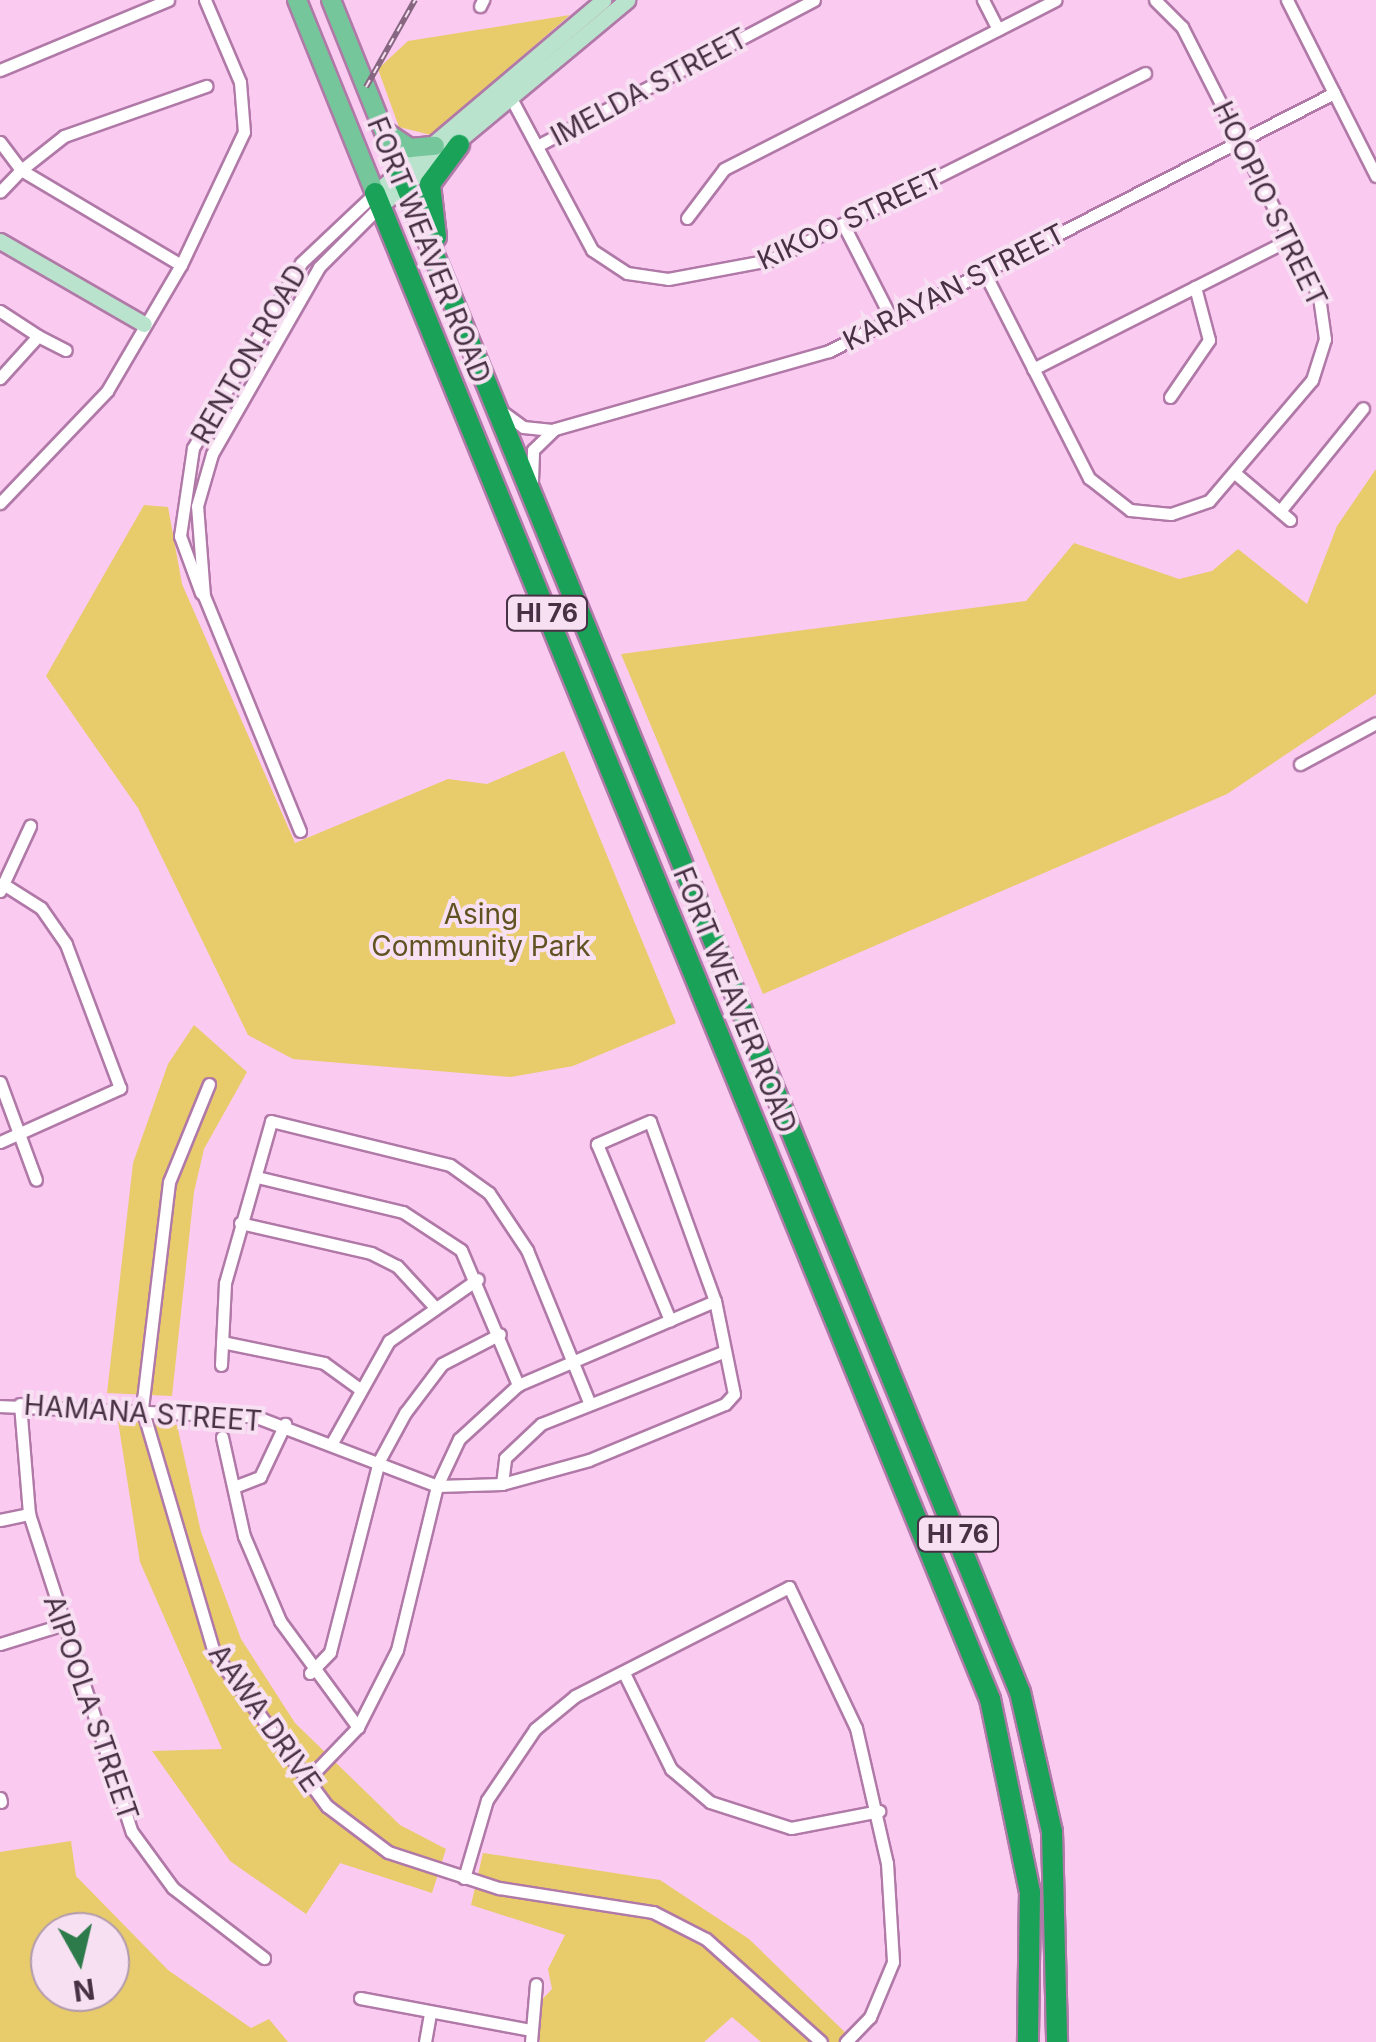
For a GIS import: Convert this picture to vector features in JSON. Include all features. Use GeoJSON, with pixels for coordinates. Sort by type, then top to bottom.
{"type":"FeatureCollection","features":[{"type":"Feature","properties":{"kind":"highway"},"geometry":{"type":"LineString","coordinates":[[434,258],[430,184],[460,144]]}},
{"type":"Feature","properties":{"kind":"highway","name":"FORT WEAVER ROAD"},"geometry":{"type":"LineString","coordinates":[[390,191],[434,258],[1020,1692],[1052,1832],[1057,2042]]}},
{"type":"Feature","properties":{"kind":"highway","name":"FORT WEAVER ROAD"},"geometry":{"type":"LineString","coordinates":[[390,191],[713,1020],[1008,1757],[1030,1892],[1028,2042]]}},
{"type":"Feature","properties":{"kind":"main road","name":"FORT WEAVER ROAD"},"geometry":{"type":"LineString","coordinates":[[297,0],[390,191]]}},
{"type":"Feature","properties":{"kind":"main road","name":"FORT WEAVER ROAD"},"geometry":{"type":"LineString","coordinates":[[330,0],[382,128],[390,191]]}},
{"type":"Feature","properties":{"kind":"main road"},"geometry":{"type":"LineString","coordinates":[[382,128],[410,148],[435,146]]}},
{"type":"Feature","properties":{"kind":"street"},"geometry":{"type":"LineString","coordinates":[[0,70],[168,0]]}},
{"type":"Feature","properties":{"kind":"street"},"geometry":{"type":"LineString","coordinates":[[0,503],[107,391],[181,265],[244,132],[240,82],[206,0]]}},
{"type":"Feature","properties":{"kind":"street","name":"RENTON ROAD"},"geometry":{"type":"LineString","coordinates":[[300,831],[180,536],[193,448],[300,263],[390,191],[460,144],[512,100],[579,31],[602,0]]}},
{"type":"Feature","properties":{"kind":"street","name":"RENTON ROAD"},"geometry":{"type":"LineString","coordinates":[[204,596],[195,521],[208,463],[325,259],[435,146],[579,31],[627,0]]}},
{"type":"Feature","properties":{"kind":"street","name":"IMELDA STREET"},"geometry":{"type":"LineString","coordinates":[[537,146],[814,0]]}},
{"type":"Feature","properties":{"kind":"street"},"geometry":{"type":"LineString","coordinates":[[983,0],[998,29]]}},
{"type":"Feature","properties":{"kind":"street"},"geometry":{"type":"LineString","coordinates":[[687,218],[724,169],[1055,0]]}},
{"type":"Feature","properties":{"kind":"street","name":"HOOPIO STREET"},"geometry":{"type":"LineString","coordinates":[[984,272],[1089,478],[1121,505],[1181,513],[1236,474],[1312,380],[1324,350],[1322,307],[1182,28],[1155,0]]}},
{"type":"Feature","properties":{"kind":"street"},"geometry":{"type":"LineString","coordinates":[[1287,0],[1376,176]]}},
{"type":"Feature","properties":{"kind":"street","name":"KIKOO STREET"},"geometry":{"type":"LineString","coordinates":[[512,100],[586,242],[637,277],[742,269],[844,226],[1145,73]]}},
{"type":"Feature","properties":{"kind":"street"},"geometry":{"type":"LineString","coordinates":[[0,192],[64,136],[206,86]]}},
{"type":"Feature","properties":{"kind":"street","name":"KARAYAN STREET"},"geometry":{"type":"LineString","coordinates":[[554,430],[666,390],[798,363],[892,320],[1334,92]]}},
{"type":"Feature","properties":{"kind":"street"},"geometry":{"type":"LineString","coordinates":[[0,142],[21,170],[181,265]]}},
{"type":"Feature","properties":{"kind":"street"},"geometry":{"type":"LineString","coordinates":[[844,226],[892,320]]}},
{"type":"Feature","properties":{"kind":"street"},"geometry":{"type":"LineString","coordinates":[[1033,368],[1290,239]]}},
{"type":"Feature","properties":{"kind":"street"},"geometry":{"type":"LineString","coordinates":[[0,242],[144,324]]}},
{"type":"Feature","properties":{"kind":"street"},"geometry":{"type":"LineString","coordinates":[[1170,398],[1209,340],[1195,287]]}},
{"type":"Feature","properties":{"kind":"street"},"geometry":{"type":"LineString","coordinates":[[0,311],[66,350]]}},
{"type":"Feature","properties":{"kind":"street"},"geometry":{"type":"LineString","coordinates":[[0,378],[38,336]]}},
{"type":"Feature","properties":{"kind":"street"},"geometry":{"type":"LineString","coordinates":[[492,400],[523,427],[554,430]]}},
{"type":"Feature","properties":{"kind":"street"},"geometry":{"type":"LineString","coordinates":[[1236,474],[1285,515],[1364,408]]}},
{"type":"Feature","properties":{"kind":"street"},"geometry":{"type":"LineString","coordinates":[[534,499],[531,455],[554,430]]}},
{"type":"Feature","properties":{"kind":"street"},"geometry":{"type":"LineString","coordinates":[[1300,764],[1376,723]]}},
{"type":"Feature","properties":{"kind":"street"},"geometry":{"type":"LineString","coordinates":[[0,1142],[120,1088],[66,944],[42,908],[2,888],[30,826]]}},
{"type":"Feature","properties":{"kind":"street"},"geometry":{"type":"LineString","coordinates":[[0,1082],[36,1180]]}},
{"type":"Feature","properties":{"kind":"street","name":"AAWA DRIVE"},"geometry":{"type":"LineString","coordinates":[[209,1084],[170,1182],[142,1408],[214,1652],[306,1782],[388,1852],[464,1878],[652,1912],[706,1939],[821,2042]]}},
{"type":"Feature","properties":{"kind":"street"},"geometry":{"type":"LineString","coordinates":[[221,1366],[240,1222],[271,1121],[420,1156],[472,1178],[528,1250],[589,1402]]}},
{"type":"Feature","properties":{"kind":"street","name":"HAMANA STREET"},"geometry":{"type":"LineString","coordinates":[[0,1406],[142,1408],[285,1424],[437,1486],[502,1484],[725,1404],[734,1394],[715,1302],[653,1123],[598,1144],[670,1320]]}},
{"type":"Feature","properties":{"kind":"street"},"geometry":{"type":"LineString","coordinates":[[256,1177],[403,1212],[461,1250],[478,1280],[518,1385]]}},
{"type":"Feature","properties":{"kind":"street"},"geometry":{"type":"LineString","coordinates":[[240,1222],[370,1253],[397,1266],[432,1304]]}},
{"type":"Feature","properties":{"kind":"street"},"geometry":{"type":"LineString","coordinates":[[333,1442],[357,1387],[432,1304],[478,1280]]}},
{"type":"Feature","properties":{"kind":"street"},"geometry":{"type":"LineString","coordinates":[[306,1782],[358,1728],[397,1650],[437,1486],[458,1439],[518,1385],[715,1302]]}},
{"type":"Feature","properties":{"kind":"street"},"geometry":{"type":"LineString","coordinates":[[310,1673],[330,1652],[342,1618],[379,1461],[442,1364],[500,1334]]}},
{"type":"Feature","properties":{"kind":"street"},"geometry":{"type":"LineString","coordinates":[[222,1342],[324,1363],[357,1387]]}},
{"type":"Feature","properties":{"kind":"street"},"geometry":{"type":"LineString","coordinates":[[502,1484],[505,1458],[520,1440],[589,1402],[725,1351]]}},
{"type":"Feature","properties":{"kind":"street","name":"AIPOOLA STREET"},"geometry":{"type":"LineString","coordinates":[[20,1404],[28,1514],[61,1625],[132,1832],[173,1888],[264,1958]]}},
{"type":"Feature","properties":{"kind":"street","name":"HAMANA STREET"},"geometry":{"type":"LineString","coordinates":[[234,1486],[260,1477],[285,1424]]}},
{"type":"Feature","properties":{"kind":"street","name":"HAMANA STREET"},"geometry":{"type":"LineString","coordinates":[[222,1437],[258,1570],[310,1673],[358,1728]]}},
{"type":"Feature","properties":{"kind":"street"},"geometry":{"type":"LineString","coordinates":[[0,1520],[28,1514]]}},
{"type":"Feature","properties":{"kind":"street"},"geometry":{"type":"LineString","coordinates":[[464,1878],[508,1761],[575,1696],[789,1587],[838,1680],[878,1810],[892,1962],[885,1991],[846,2042]]}},
{"type":"Feature","properties":{"kind":"street"},"geometry":{"type":"LineString","coordinates":[[0,1644],[61,1625]]}},
{"type":"Feature","properties":{"kind":"street"},"geometry":{"type":"LineString","coordinates":[[624,1673],[671,1769],[710,1802],[791,1828],[878,1810]]}},
{"type":"Feature","properties":{"kind":"street"},"geometry":{"type":"LineString","coordinates":[[531,2042],[526,2029],[536,1984]]}},
{"type":"Feature","properties":{"kind":"street"},"geometry":{"type":"LineString","coordinates":[[360,1998],[526,2029]]}},
{"type":"Feature","properties":{"kind":"street"},"geometry":{"type":"LineString","coordinates":[[425,2042],[430,2013]]}},
{"type":"Feature","properties":{"kind":"green space"},"geometry":{"type":"Polygon","coordinates":[[[570,15],[431,135],[399,127],[378,69],[408,41],[570,15]]]}},
{"type":"Feature","properties":{"kind":"green space"},"geometry":{"type":"Polygon","coordinates":[[[1376,469],[1376,694],[1227,794],[763,994],[621,654],[1026,601],[1074,543],[1179,579],[1212,571],[1238,549],[1307,604],[1337,526],[1376,469]]]}},
{"type":"Feature","properties":{"kind":"green space","name":"Asing Community Park"},"geometry":{"type":"Polygon","coordinates":[[[144,505],[168,507],[182,584],[295,843],[448,779],[487,784],[564,751],[676,1023],[573,1066],[511,1077],[293,1059],[248,1035],[138,808],[46,676],[144,505]]]}},
{"type":"Feature","properties":{"kind":"green space"},"geometry":{"type":"Polygon","coordinates":[[[194,1025],[247,1072],[204,1149],[194,1192],[172,1396],[107,1393],[133,1163],[168,1064],[194,1025]]]}},
{"type":"Feature","properties":{"kind":"green space"},"geometry":{"type":"Polygon","coordinates":[[[118,1421],[177,1425],[201,1532],[241,1639],[295,1723],[400,1825],[446,1849],[432,1893],[340,1863],[306,1914],[230,1861],[152,1751],[222,1749],[140,1562],[118,1421]]]}},
{"type":"Feature","properties":{"kind":"green space"},"geometry":{"type":"Polygon","coordinates":[[[71,1841],[76,1876],[111,1912],[30,1912],[30,2012],[130,2012],[130,1931],[168,1970],[251,2028],[269,2019],[288,2042],[0,2042],[0,1852],[71,1841]]]}},
{"type":"Feature","properties":{"kind":"green space"},"geometry":{"type":"Polygon","coordinates":[[[483,1853],[660,1880],[749,1939],[855,2042],[761,2042],[732,2017],[704,2042],[540,2042],[533,2009],[552,1989],[548,1969],[565,1935],[471,1905],[483,1853]]]}},
{"type":"Feature","properties":{"kind":"railway"},"geometry":{"type":"LineString","coordinates":[[366,87],[415,0]]}}]}
